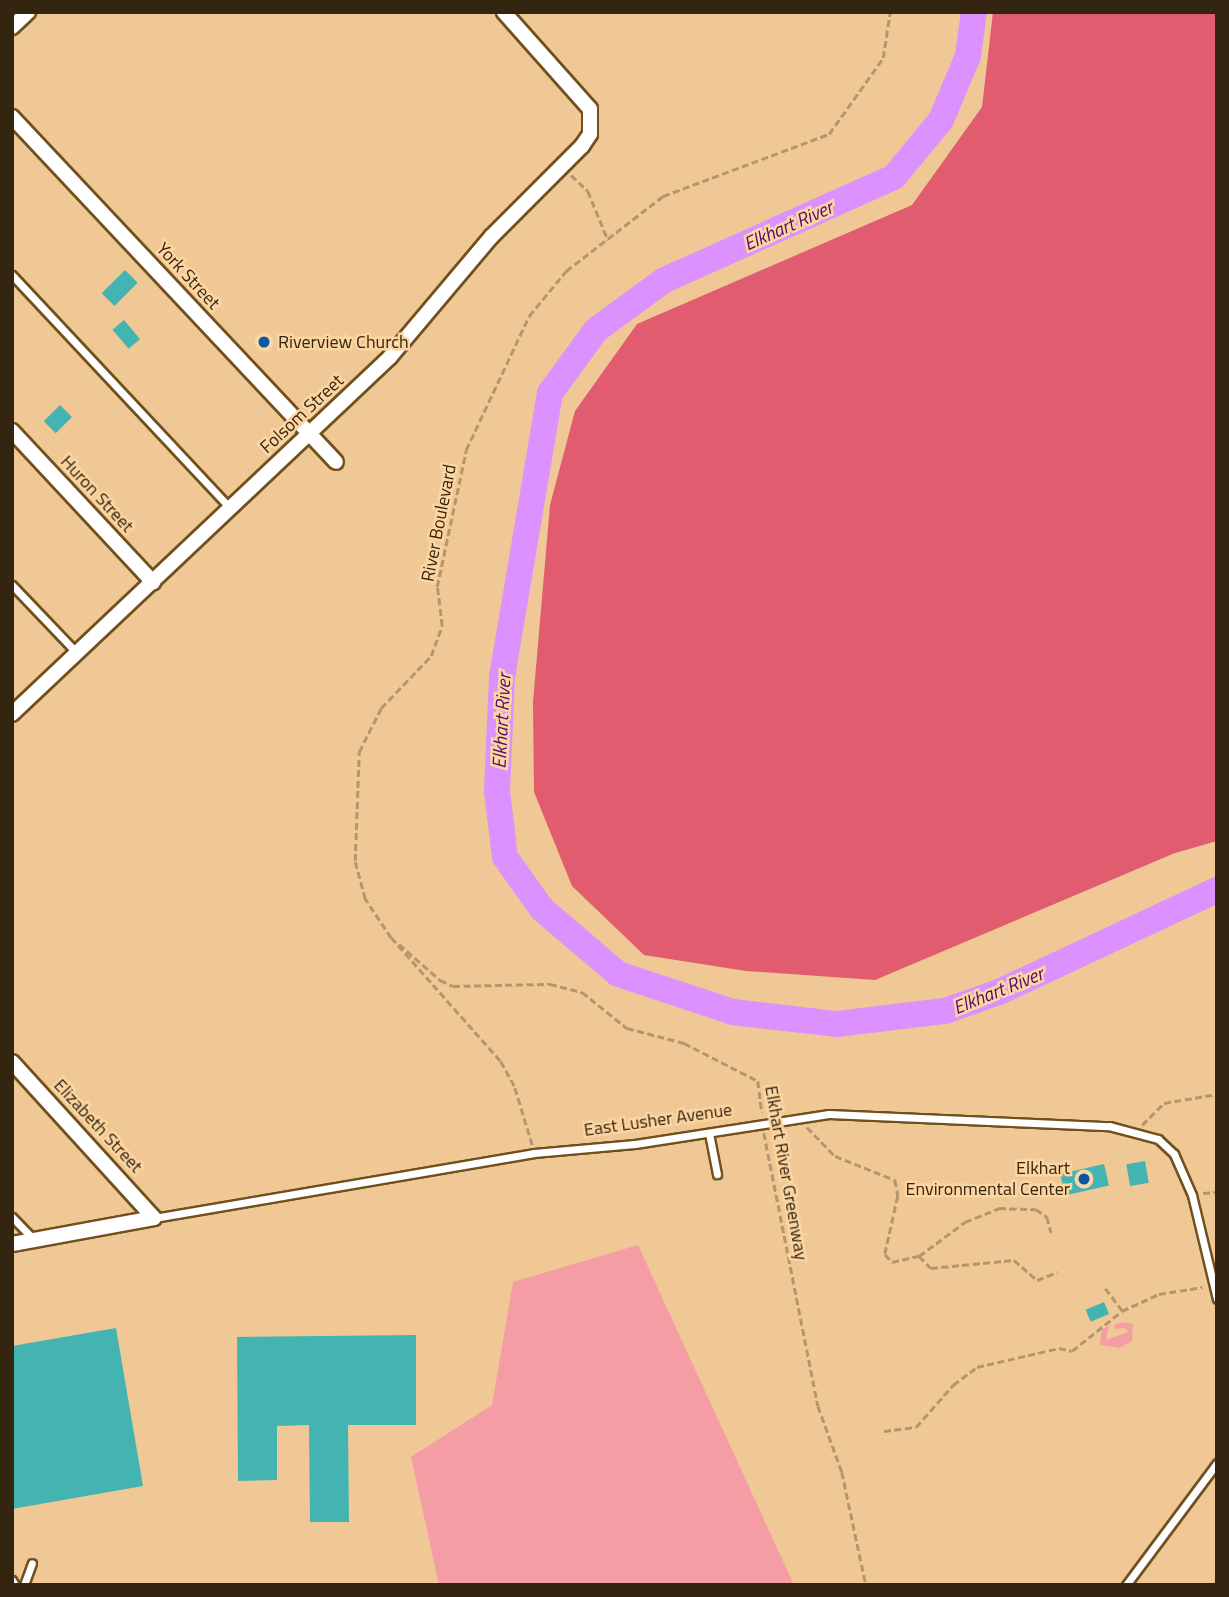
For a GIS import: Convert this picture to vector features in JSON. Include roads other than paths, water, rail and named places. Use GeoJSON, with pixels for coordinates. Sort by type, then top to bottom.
{"type":"FeatureCollection","features":[{"type":"Feature","properties":{"kind":"street"},"geometry":{"type":"LineString","coordinates":[[12,27],[28,12]]}},
{"type":"Feature","properties":{"kind":"street","name":"Folsom Street"},"geometry":{"type":"LineString","coordinates":[[12,714],[390,357],[491,237],[582,146],[593,121],[581,97],[504,12]]}},
{"type":"Feature","properties":{"kind":"street","name":"York Street"},"geometry":{"type":"LineString","coordinates":[[12,117],[336,462]]}},
{"type":"Feature","properties":{"kind":"street","name":"Huron Street"},"geometry":{"type":"LineString","coordinates":[[12,431],[153,582]]}},
{"type":"Feature","properties":{"kind":"street","name":"Elizabeth Street"},"geometry":{"type":"LineString","coordinates":[[12,1062],[155,1218]]}},
{"type":"Feature","properties":{"kind":"street","name":"East Lusher Avenue"},"geometry":{"type":"LineString","coordinates":[[12,1244],[155,1218]]}},
{"type":"Feature","properties":{"kind":"lane"},"geometry":{"type":"LineString","coordinates":[[12,275],[230,508]]}},
{"type":"Feature","properties":{"kind":"lane"},"geometry":{"type":"LineString","coordinates":[[12,585],[78,654]]}},
{"type":"Feature","properties":{"kind":"lane","name":"East Lusher Avenue"},"geometry":{"type":"LineString","coordinates":[[155,1218],[534,1153],[593,1150],[763,1123],[855,1112],[1139,1131],[1158,1139],[1174,1154],[1192,1195],[1217,1299]]}},
{"type":"Feature","properties":{"kind":"lane"},"geometry":{"type":"LineString","coordinates":[[709,1133],[717,1174]]}},
{"type":"Feature","properties":{"kind":"lane"},"geometry":{"type":"LineString","coordinates":[[12,1217],[34,1240]]}},
{"type":"Feature","properties":{"kind":"lane"},"geometry":{"type":"LineString","coordinates":[[1126,1585],[1217,1463]]}},
{"type":"Feature","properties":{"kind":"lane"},"geometry":{"type":"LineString","coordinates":[[24,1585],[32,1563]]}},
{"type":"Feature","properties":{"kind":"lane"},"geometry":{"type":"LineString","coordinates":[[12,1580],[15,1585]]}},
{"type":"Feature","properties":{"kind":"waterway","name":"Elkhart River"},"geometry":{"type":"LineString","coordinates":[[974,12],[968,56],[941,120],[894,177],[663,281],[596,330],[550,393],[502,677],[497,791],[505,857],[542,909],[618,974],[733,1012],[837,1024],[945,1011],[999,992],[1217,890]]}},
{"type":"Feature","properties":{"kind":"place","name":"Riverview Church"},"geometry":{"type":"Point","coordinates":[264,342]}},
{"type":"Feature","properties":{"kind":"place","name":"Elkhart Environmental Center"},"geometry":{"type":"Point","coordinates":[1084,1179]}}]}
